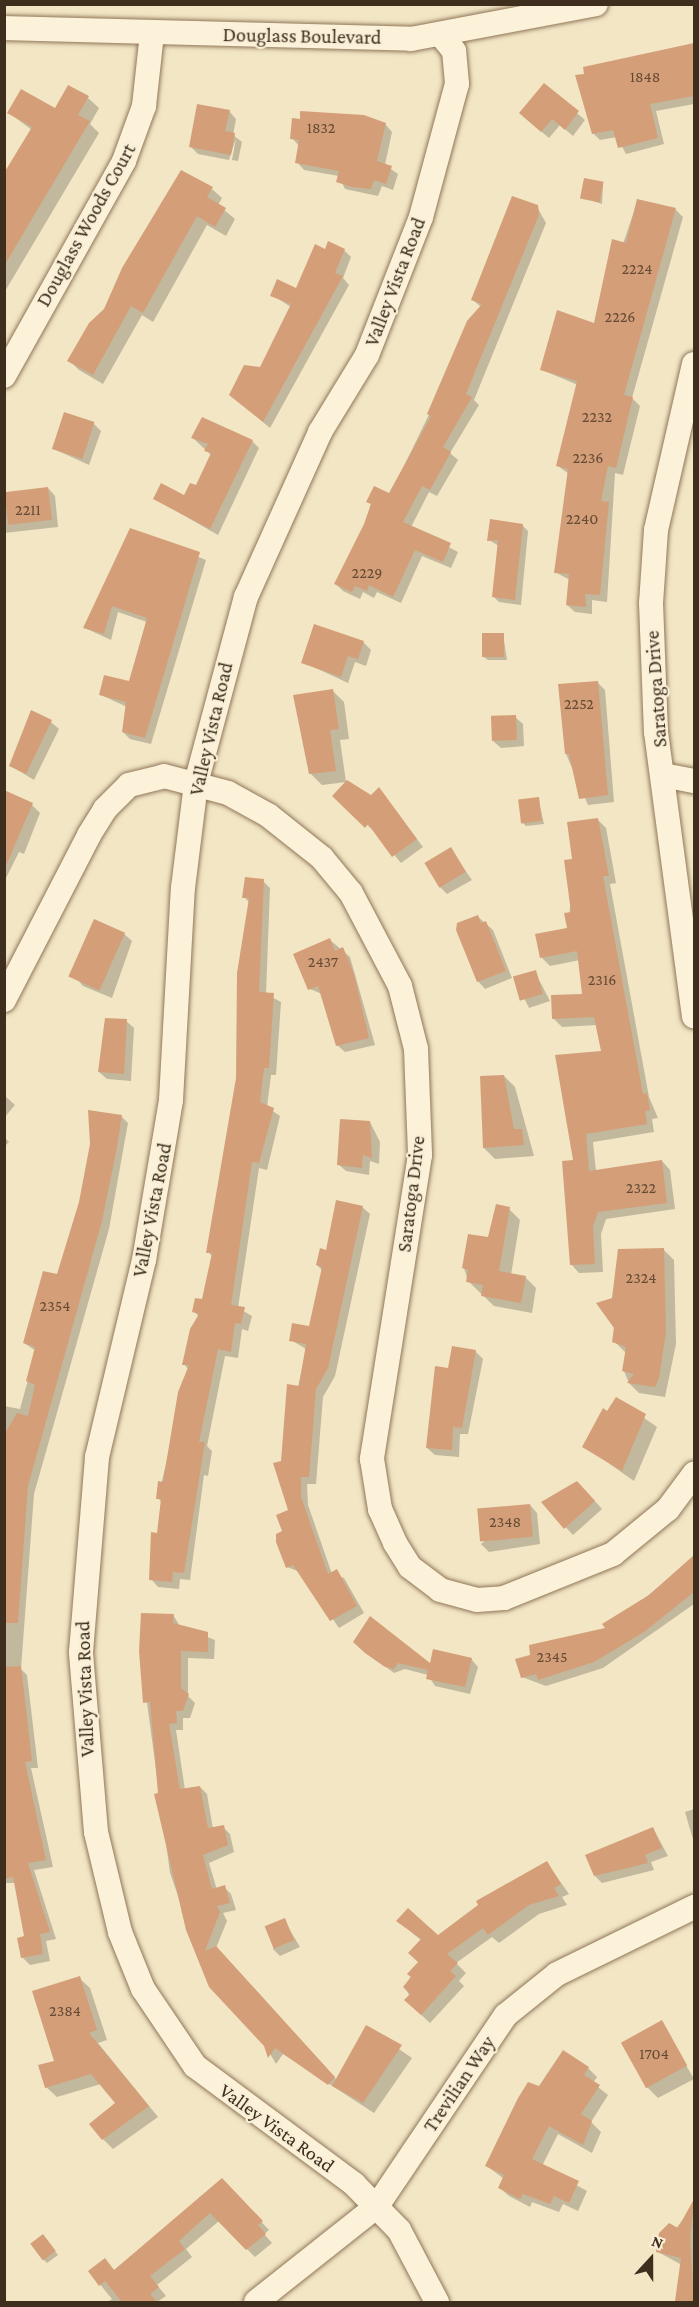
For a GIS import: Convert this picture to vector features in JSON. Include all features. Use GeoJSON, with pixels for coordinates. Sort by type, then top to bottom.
{"type":"FeatureCollection","features":[{"type":"Feature","properties":{"kind":"street","name":"Douglass Boulevard"},"geometry":{"type":"LineString","coordinates":[[4,28],[152,33],[442,36],[596,4]]}},
{"type":"Feature","properties":{"kind":"street","name":"Douglass Woods Court"},"geometry":{"type":"LineString","coordinates":[[4,376],[124,161],[144,106],[152,33]]}},
{"type":"Feature","properties":{"kind":"street","name":"Valley Vista Road"},"geometry":{"type":"LineString","coordinates":[[437,2302],[399,2230],[376,2206],[354,2184],[226,2094],[195,2066],[160,2020],[120,1932],[96,1832],[88,1764],[81,1652],[85,1568],[97,1457],[159,1185],[196,783],[246,597],[320,432],[367,355],[421,218],[457,84],[454,51],[442,36]]}},
{"type":"Feature","properties":{"kind":"street","name":"Saratoga Drive"},"geometry":{"type":"LineString","coordinates":[[694,364],[656,530],[653,667],[663,775],[694,1016]]}},
{"type":"Feature","properties":{"kind":"street"},"geometry":{"type":"LineString","coordinates":[[663,775],[694,781]]}},
{"type":"Feature","properties":{"kind":"street","name":"Saratoga Drive"},"geometry":{"type":"LineString","coordinates":[[4,1000],[105,809],[129,785],[148,777],[196,783],[268,814],[322,858],[380,940],[400,986],[420,1084],[420,1155],[372,1459],[380,1509],[410,1567],[458,1597],[521,1594],[614,1554],[668,1509],[694,1474]]}},
{"type":"Feature","properties":{"kind":"street","name":"Trevilian Way"},"geometry":{"type":"LineString","coordinates":[[256,2302],[376,2206],[506,2015],[557,1974],[694,1907]]}},
{"type":"Feature","properties":{"kind":"building"},"geometry":{"type":"Polygon","coordinates":[[[694,43],[694,96],[650,104],[658,138],[618,148],[613,130],[592,134],[575,75],[584,74],[583,67],[694,43]]]}},
{"type":"Feature","properties":{"kind":"building"},"geometry":{"type":"Polygon","coordinates":[[[544,83],[579,111],[565,130],[552,119],[541,132],[519,113],[544,83]]]}},
{"type":"Feature","properties":{"kind":"building"},"geometry":{"type":"Polygon","coordinates":[[[68,85],[89,96],[78,115],[90,121],[4,266],[4,173],[32,127],[7,113],[21,89],[55,108],[68,85]]]}},
{"type":"Feature","properties":{"kind":"building"},"geometry":{"type":"Polygon","coordinates":[[[197,104],[230,110],[225,131],[235,133],[231,155],[189,147],[197,104]]]}},
{"type":"Feature","properties":{"kind":"building"},"geometry":{"type":"Polygon","coordinates":[[[300,111],[364,115],[386,123],[377,161],[392,166],[386,184],[374,180],[371,189],[352,187],[336,182],[339,171],[295,163],[299,140],[290,139],[292,118],[300,119],[300,111]]]}},
{"type":"Feature","properties":{"kind":"building"},"geometry":{"type":"Polygon","coordinates":[[[181,170],[213,187],[207,197],[226,208],[215,227],[197,216],[143,313],[131,306],[93,375],[67,361],[89,323],[104,309],[122,268],[181,170]]]}},
{"type":"Feature","properties":{"kind":"building"},"geometry":{"type":"Polygon","coordinates":[[[584,178],[604,182],[600,202],[580,199],[584,178]]]}},
{"type":"Feature","properties":{"kind":"building"},"geometry":{"type":"Polygon","coordinates":[[[512,196],[538,205],[539,215],[466,394],[472,397],[443,447],[451,452],[430,490],[422,486],[403,522],[451,543],[443,562],[415,550],[393,597],[369,585],[367,591],[355,586],[352,592],[334,584],[364,524],[371,504],[366,502],[374,486],[389,493],[431,416],[427,414],[467,321],[482,304],[471,300],[512,196]]]}},
{"type":"Feature","properties":{"kind":"building"},"geometry":{"type":"Polygon","coordinates":[[[637,199],[676,208],[624,395],[633,397],[616,468],[608,466],[601,501],[609,502],[600,595],[585,594],[586,607],[566,605],[569,574],[554,573],[568,469],[556,466],[577,381],[540,370],[557,310],[594,323],[612,239],[626,243],[637,199]]]}},
{"type":"Feature","properties":{"kind":"building"},"geometry":{"type":"Polygon","coordinates":[[[328,241],[345,249],[335,273],[343,276],[263,422],[229,395],[244,365],[260,367],[291,304],[270,296],[277,279],[296,288],[315,244],[325,249],[328,241]]]}},
{"type":"Feature","properties":{"kind":"building"},"geometry":{"type":"Polygon","coordinates":[[[64,412],[94,422],[82,459],[52,449],[64,412]]]}},
{"type":"Feature","properties":{"kind":"building"},"geometry":{"type":"Polygon","coordinates":[[[202,417],[253,440],[210,529],[153,499],[161,483],[184,495],[190,483],[196,485],[211,453],[204,451],[208,444],[191,438],[202,417]]]}},
{"type":"Feature","properties":{"kind":"building"},"geometry":{"type":"Polygon","coordinates":[[[48,487],[52,520],[8,525],[4,492],[48,487]]]}},
{"type":"Feature","properties":{"kind":"building"},"geometry":{"type":"Polygon","coordinates":[[[490,519],[523,524],[515,600],[492,597],[498,540],[487,541],[490,519]]]}},
{"type":"Feature","properties":{"kind":"building"},"geometry":{"type":"Polygon","coordinates":[[[130,528],[200,552],[145,738],[122,732],[126,702],[99,695],[104,675],[129,681],[147,618],[112,606],[104,634],[83,628],[130,528]]]}},
{"type":"Feature","properties":{"kind":"building"},"geometry":{"type":"Polygon","coordinates":[[[314,624],[364,641],[358,659],[348,656],[341,677],[301,663],[314,624]]]}},
{"type":"Feature","properties":{"kind":"building"},"geometry":{"type":"Polygon","coordinates":[[[482,633],[504,633],[504,657],[482,657],[482,633]]]}},
{"type":"Feature","properties":{"kind":"building"},"geometry":{"type":"Polygon","coordinates":[[[598,681],[608,795],[579,799],[569,754],[565,754],[558,684],[598,681]]]}},
{"type":"Feature","properties":{"kind":"building"},"geometry":{"type":"Polygon","coordinates":[[[333,689],[339,729],[330,730],[336,771],[309,774],[293,695],[333,689]]]}},
{"type":"Feature","properties":{"kind":"building"},"geometry":{"type":"Polygon","coordinates":[[[31,710],[52,720],[26,774],[9,766],[31,710]]]}},
{"type":"Feature","properties":{"kind":"building"},"geometry":{"type":"Polygon","coordinates":[[[516,715],[517,740],[492,741],[491,716],[516,715]]]}},
{"type":"Feature","properties":{"kind":"building"},"geometry":{"type":"Polygon","coordinates":[[[347,780],[371,795],[379,787],[417,839],[392,857],[368,824],[365,828],[332,796],[347,780]]]}},
{"type":"Feature","properties":{"kind":"building"},"geometry":{"type":"Polygon","coordinates":[[[4,790],[33,803],[4,870],[4,790]]]}},
{"type":"Feature","properties":{"kind":"building"},"geometry":{"type":"Polygon","coordinates":[[[539,797],[542,821],[521,823],[518,800],[539,797]]]}},
{"type":"Feature","properties":{"kind":"building"},"geometry":{"type":"Polygon","coordinates":[[[598,818],[609,876],[603,876],[643,1094],[647,1093],[650,1110],[645,1111],[647,1124],[586,1134],[589,1171],[662,1160],[667,1203],[598,1212],[593,1226],[595,1264],[570,1265],[562,1161],[573,1160],[555,1055],[601,1051],[594,1017],[552,1019],[551,995],[582,994],[577,951],[540,958],[535,934],[567,928],[564,913],[571,912],[564,860],[572,859],[567,822],[598,818]]]}},
{"type":"Feature","properties":{"kind":"building"},"geometry":{"type":"Polygon","coordinates":[[[451,847],[466,872],[439,888],[424,863],[451,847]]]}},
{"type":"Feature","properties":{"kind":"building"},"geometry":{"type":"Polygon","coordinates":[[[245,877],[264,879],[259,992],[274,993],[269,1068],[264,1068],[260,1102],[274,1108],[259,1163],[252,1162],[231,1305],[245,1307],[241,1324],[235,1323],[231,1352],[218,1349],[199,1442],[205,1442],[184,1573],[173,1572],[172,1582],[149,1580],[151,1532],[157,1533],[161,1499],[156,1499],[158,1481],[163,1482],[178,1392],[189,1365],[182,1365],[190,1329],[199,1314],[192,1312],[195,1298],[202,1299],[212,1253],[206,1253],[236,1078],[237,973],[249,898],[242,898],[245,877]]]}},
{"type":"Feature","properties":{"kind":"building"},"geometry":{"type":"Polygon","coordinates":[[[478,915],[481,923],[486,921],[506,971],[477,982],[456,930],[457,923],[478,915]]]}},
{"type":"Feature","properties":{"kind":"building"},"geometry":{"type":"Polygon","coordinates":[[[94,919],[125,933],[99,990],[68,977],[94,919]]]}},
{"type":"Feature","properties":{"kind":"building"},"geometry":{"type":"Polygon","coordinates":[[[330,938],[335,951],[343,947],[354,974],[369,1038],[336,1046],[318,986],[308,990],[293,954],[330,938]]]}},
{"type":"Feature","properties":{"kind":"building"},"geometry":{"type":"Polygon","coordinates":[[[536,970],[543,994],[520,1001],[513,977],[536,970]]]}},
{"type":"Feature","properties":{"kind":"building"},"geometry":{"type":"Polygon","coordinates":[[[105,1018],[127,1019],[124,1074],[98,1072],[105,1018]]]}},
{"type":"Feature","properties":{"kind":"building"},"geometry":{"type":"Polygon","coordinates":[[[504,1075],[514,1129],[522,1129],[524,1145],[483,1148],[480,1076],[504,1075]]]}},
{"type":"Feature","properties":{"kind":"building"},"geometry":{"type":"Polygon","coordinates":[[[88,1110],[122,1115],[117,1147],[102,1221],[28,1486],[18,1623],[4,1623],[4,1435],[17,1413],[28,1416],[35,1385],[26,1381],[35,1347],[23,1343],[43,1271],[57,1274],[79,1202],[90,1144],[88,1110]]]}},
{"type":"Feature","properties":{"kind":"building"},"geometry":{"type":"Polygon","coordinates":[[[340,1119],[370,1121],[372,1158],[363,1155],[362,1168],[337,1165],[340,1119]]]}},
{"type":"Feature","properties":{"kind":"building"},"geometry":{"type":"Polygon","coordinates":[[[336,1200],[363,1206],[328,1368],[316,1389],[309,1477],[301,1477],[301,1497],[328,1574],[337,1569],[357,1606],[330,1621],[293,1565],[286,1568],[276,1542],[276,1534],[282,1531],[276,1515],[288,1510],[273,1463],[281,1461],[287,1384],[299,1386],[306,1344],[289,1341],[292,1323],[309,1326],[322,1267],[316,1265],[320,1248],[326,1250],[336,1200]]]}},
{"type":"Feature","properties":{"kind":"building"},"geometry":{"type":"Polygon","coordinates":[[[496,1204],[510,1207],[499,1271],[526,1276],[521,1303],[481,1296],[483,1285],[466,1282],[468,1270],[462,1268],[468,1234],[488,1237],[496,1204]]]}},
{"type":"Feature","properties":{"kind":"building"},"geometry":{"type":"Polygon","coordinates":[[[664,1248],[666,1332],[659,1378],[655,1387],[627,1383],[634,1374],[622,1371],[626,1347],[612,1342],[614,1328],[596,1303],[612,1298],[618,1249],[664,1248]]]}},
{"type":"Feature","properties":{"kind":"building"},"geometry":{"type":"Polygon","coordinates":[[[452,1346],[476,1350],[462,1428],[453,1427],[452,1450],[426,1448],[435,1366],[448,1368],[452,1346]]]}},
{"type":"Feature","properties":{"kind":"building"},"geometry":{"type":"Polygon","coordinates":[[[616,1397],[646,1414],[622,1471],[582,1447],[603,1408],[607,1411],[616,1397]]]}},
{"type":"Feature","properties":{"kind":"building"},"geometry":{"type":"Polygon","coordinates":[[[577,1481],[595,1501],[564,1529],[541,1502],[577,1481]]]}},
{"type":"Feature","properties":{"kind":"building"},"geometry":{"type":"Polygon","coordinates":[[[530,1504],[533,1537],[480,1541],[477,1509],[530,1504]]]}},
{"type":"Feature","properties":{"kind":"building"},"geometry":{"type":"Polygon","coordinates":[[[694,1555],[694,1592],[644,1632],[594,1662],[538,1680],[536,1674],[521,1678],[515,1659],[530,1655],[529,1645],[605,1628],[602,1624],[649,1595],[694,1555]]]}},
{"type":"Feature","properties":{"kind":"building"},"geometry":{"type":"Polygon","coordinates":[[[141,1613],[174,1614],[173,1623],[208,1632],[208,1652],[181,1651],[181,1688],[189,1694],[183,1711],[176,1711],[177,1723],[169,1724],[180,1789],[200,1786],[208,1828],[224,1825],[228,1845],[203,1855],[212,1889],[225,1885],[230,1903],[217,1906],[220,1912],[205,1951],[216,1946],[335,2077],[328,2085],[275,2048],[268,2058],[264,2046],[209,1987],[186,1930],[154,1794],[158,1793],[150,1702],[143,1703],[139,1651],[141,1613]]]}},
{"type":"Feature","properties":{"kind":"building"},"geometry":{"type":"Polygon","coordinates":[[[370,1616],[430,1663],[433,1649],[472,1658],[465,1687],[426,1679],[428,1670],[398,1663],[394,1669],[385,1667],[365,1653],[353,1642],[370,1616]]]}},
{"type":"Feature","properties":{"kind":"building"},"geometry":{"type":"Polygon","coordinates":[[[21,1666],[32,1761],[25,1762],[46,1860],[28,1863],[50,1932],[40,1934],[43,1954],[21,1958],[17,1938],[24,1936],[13,1877],[4,1879],[4,1667],[21,1666]]]}},
{"type":"Feature","properties":{"kind":"building"},"geometry":{"type":"Polygon","coordinates":[[[653,1827],[662,1848],[645,1855],[648,1863],[594,1876],[585,1855],[653,1827]]]}},
{"type":"Feature","properties":{"kind":"building"},"geometry":{"type":"Polygon","coordinates":[[[547,1861],[561,1884],[554,1888],[559,1896],[529,1905],[488,1935],[483,1928],[447,1954],[458,1963],[450,1971],[456,1976],[421,2015],[404,2000],[410,1994],[403,1987],[411,1977],[407,1974],[418,1962],[408,1953],[421,1939],[396,1921],[408,1908],[438,1935],[478,1905],[476,1901],[547,1861]]]}},
{"type":"Feature","properties":{"kind":"building"},"geometry":{"type":"Polygon","coordinates":[[[285,1918],[294,1940],[274,1948],[265,1926],[285,1918]]]}},
{"type":"Feature","properties":{"kind":"building"},"geometry":{"type":"Polygon","coordinates":[[[80,1976],[97,2030],[89,2033],[149,2106],[102,2140],[89,2124],[115,2103],[91,2074],[45,2088],[38,2065],[54,2061],[32,1991],[80,1976]]]}},
{"type":"Feature","properties":{"kind":"building"},"geometry":{"type":"Polygon","coordinates":[[[662,2020],[687,2065],[646,2088],[621,2043],[662,2020]]]}},
{"type":"Feature","properties":{"kind":"building"},"geometry":{"type":"Polygon","coordinates":[[[366,2025],[402,2045],[363,2103],[332,2086],[366,2025]]]}},
{"type":"Feature","properties":{"kind":"building"},"geometry":{"type":"Polygon","coordinates":[[[563,2050],[589,2067],[584,2075],[600,2085],[581,2114],[592,2121],[583,2145],[549,2126],[532,2159],[579,2181],[569,2203],[554,2196],[550,2204],[523,2194],[520,2199],[498,2188],[504,2175],[485,2166],[528,2082],[539,2086],[563,2050]]]}},
{"type":"Feature","properties":{"kind":"building"},"geometry":{"type":"Polygon","coordinates":[[[222,2178],[263,2221],[258,2225],[266,2234],[246,2250],[210,2213],[179,2241],[185,2249],[150,2276],[159,2287],[150,2294],[157,2302],[122,2302],[105,2281],[99,2286],[88,2271],[105,2258],[114,2270],[222,2178]]]}},
{"type":"Feature","properties":{"kind":"building"},"geometry":{"type":"Polygon","coordinates":[[[694,2199],[690,2239],[694,2302],[675,2301],[681,2258],[656,2252],[659,2233],[669,2223],[678,2228],[694,2199]]]}},
{"type":"Feature","properties":{"kind":"building"},"geometry":{"type":"Polygon","coordinates":[[[43,2234],[56,2251],[43,2260],[30,2244],[43,2234]]]}}]}
